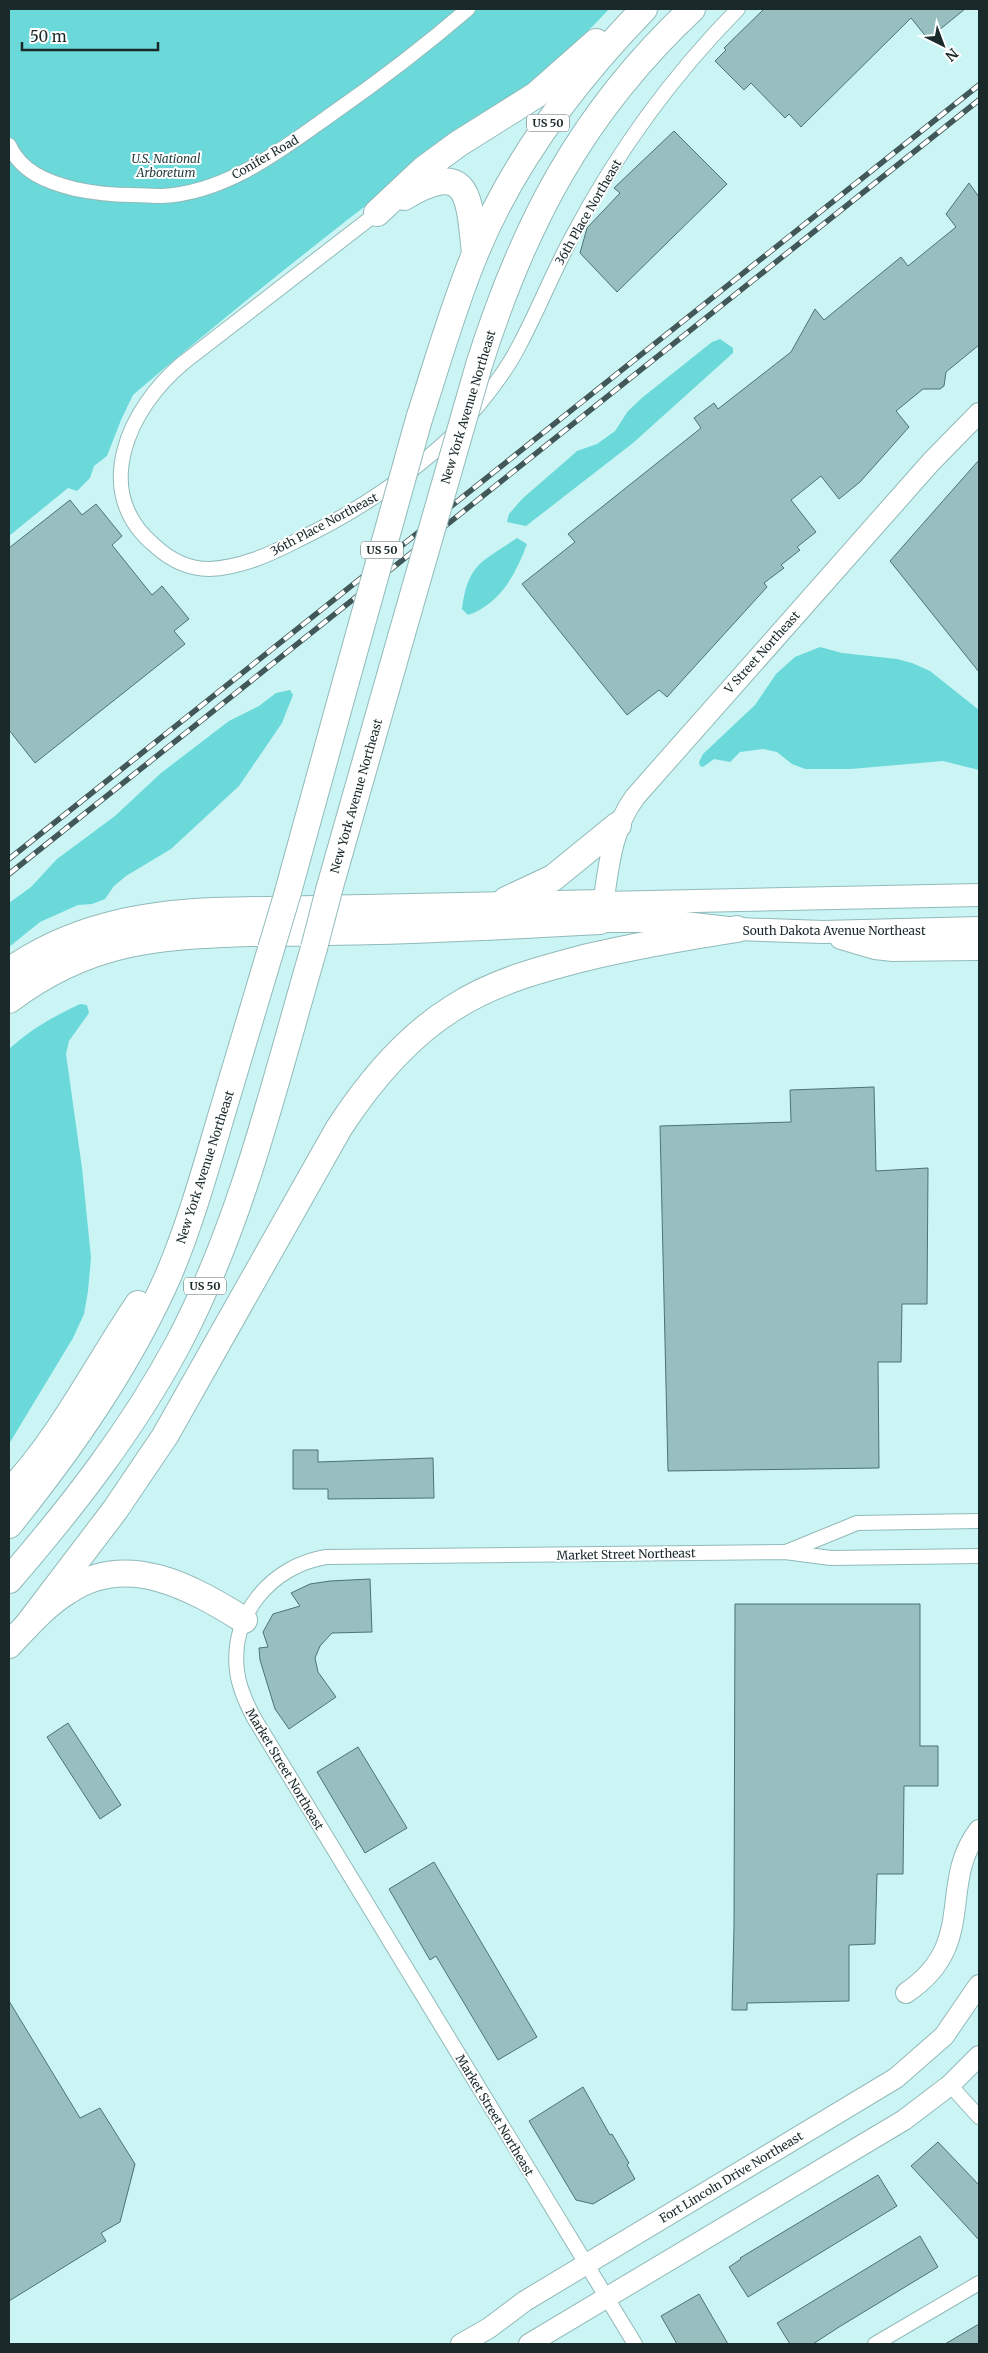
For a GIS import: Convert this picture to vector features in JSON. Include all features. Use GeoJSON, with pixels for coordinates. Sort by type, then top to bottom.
{"type":"FeatureCollection","features":[{"type":"Feature","properties":{"kind":"highway"},"geometry":{"type":"LineString","coordinates":[[377,214],[430,165],[475,133],[536,95],[591,46],[644,9]]}},
{"type":"Feature","properties":{"kind":"highway","name":"New York Avenue Northeast"},"geometry":{"type":"LineString","coordinates":[[9,1525],[66,1451],[112,1381],[152,1311],[184,1234],[288,892],[418,419],[475,254],[511,180],[547,124],[603,53],[644,9]]}},
{"type":"Feature","properties":{"kind":"highway","name":"New York Avenue Northeast"},"geometry":{"type":"LineString","coordinates":[[9,1580],[52,1530],[107,1457],[155,1383],[188,1322],[218,1254],[248,1172],[314,948],[479,365],[518,256],[570,155],[627,77],[692,9]]}},
{"type":"Feature","properties":{"kind":"highway"},"geometry":{"type":"LineString","coordinates":[[377,214],[422,187],[446,182],[456,184],[462,188],[469,199],[475,254]]}},
{"type":"Feature","properties":{"kind":"highway"},"geometry":{"type":"LineString","coordinates":[[492,905],[554,878],[618,825]]}},
{"type":"Feature","properties":{"kind":"highway"},"geometry":{"type":"LineString","coordinates":[[9,971],[63,940],[90,930],[131,919],[163,914],[221,910],[492,905],[602,912]]}},
{"type":"Feature","properties":{"kind":"highway"},"geometry":{"type":"LineString","coordinates":[[9,1645],[26,1626],[115,1510],[165,1436],[339,1128],[362,1094],[389,1062],[435,1020],[467,999],[513,978],[583,939],[593,931],[602,912]]}},
{"type":"Feature","properties":{"kind":"highway"},"geometry":{"type":"LineString","coordinates":[[9,1000],[43,977],[79,959],[153,938],[201,934],[406,930],[602,912]]}},
{"type":"Feature","properties":{"kind":"highway"},"geometry":{"type":"LineString","coordinates":[[513,978],[640,945],[737,930]]}},
{"type":"Feature","properties":{"kind":"highway"},"geometry":{"type":"LineString","coordinates":[[9,1492],[65,1418],[184,1234]]}},
{"type":"Feature","properties":{"kind":"highway"},"geometry":{"type":"LineString","coordinates":[[26,1626],[60,1596],[78,1584],[101,1576],[128,1573],[153,1575],[164,1579],[244,1620]]}},
{"type":"Feature","properties":{"kind":"main road"},"geometry":{"type":"LineString","coordinates":[[602,912],[979,895]]}},
{"type":"Feature","properties":{"kind":"main road","name":"South Dakota Avenue Northeast"},"geometry":{"type":"LineString","coordinates":[[602,912],[737,930],[823,932],[979,928]]}},
{"type":"Feature","properties":{"kind":"main road"},"geometry":{"type":"LineString","coordinates":[[823,932],[869,946],[893,950],[979,949]]}},
{"type":"Feature","properties":{"kind":"street","name":"Conifer Road"},"geometry":{"type":"LineString","coordinates":[[9,145],[16,160],[28,169],[58,184],[84,191],[162,196],[200,189],[251,167],[293,142],[368,88],[468,9]]}},
{"type":"Feature","properties":{"kind":"street","name":"36th Place Northeast"},"geometry":{"type":"LineString","coordinates":[[377,214],[183,363],[161,383],[146,401],[128,439],[122,458],[120,488],[124,504],[138,530],[171,558],[190,566],[209,569],[240,564],[271,554],[337,520],[380,495],[424,461],[455,433],[498,379],[520,345],[573,234],[622,154],[685,67],[738,9]]}},
{"type":"Feature","properties":{"kind":"street","name":"V Street Northeast"},"geometry":{"type":"LineString","coordinates":[[602,912],[618,825],[628,806],[653,775],[931,462],[979,414]]}},
{"type":"Feature","properties":{"kind":"street","name":"Market Street Northeast"},"geometry":{"type":"LineString","coordinates":[[785,1552],[857,1523],[979,1521]]}},
{"type":"Feature","properties":{"kind":"street","name":"Market Street Northeast"},"geometry":{"type":"LineString","coordinates":[[635,2344],[254,1718],[243,1695],[237,1673],[237,1641],[244,1620],[258,1596],[279,1576],[302,1563],[326,1557],[785,1552],[831,1558],[979,1556]]}},
{"type":"Feature","properties":{"kind":"street"},"geometry":{"type":"LineString","coordinates":[[906,1993],[927,1977],[948,1944],[955,1916],[964,1858],[972,1839],[979,1830]]}},
{"type":"Feature","properties":{"kind":"street","name":"Fort Lincoln Drive Northeast"},"geometry":{"type":"LineString","coordinates":[[461,2344],[489,2328],[525,2301],[896,2078],[944,2036],[979,1985]]}},
{"type":"Feature","properties":{"kind":"street"},"geometry":{"type":"LineString","coordinates":[[529,2344],[886,2131],[950,2085],[979,2056]]}},
{"type":"Feature","properties":{"kind":"street"},"geometry":{"type":"LineString","coordinates":[[950,2085],[979,2117]]}},
{"type":"Feature","properties":{"kind":"street"},"geometry":{"type":"LineString","coordinates":[[875,2344],[979,2283]]}},
{"type":"Feature","properties":{"kind":"green space","name":"U.S. National Arboretum"},"geometry":{"type":"Polygon","coordinates":[[[9,9],[609,9],[584,35],[530,82],[322,240],[133,395],[107,456],[94,466],[90,478],[77,491],[68,488],[9,536],[9,9]]]}},
{"type":"Feature","properties":{"kind":"green space"},"geometry":{"type":"Polygon","coordinates":[[[720,339],[733,348],[733,353],[633,443],[526,526],[507,522],[509,514],[522,499],[577,451],[597,444],[615,431],[628,411],[643,397],[712,342],[720,339]]]}},
{"type":"Feature","properties":{"kind":"green space"},"geometry":{"type":"Polygon","coordinates":[[[517,538],[527,544],[512,577],[498,596],[479,610],[468,615],[462,609],[468,582],[473,573],[486,559],[517,538]]]}},
{"type":"Feature","properties":{"kind":"green space"},"geometry":{"type":"Polygon","coordinates":[[[820,647],[842,653],[897,659],[930,671],[979,710],[979,770],[943,761],[851,769],[805,769],[792,764],[777,752],[763,749],[740,752],[730,762],[714,759],[703,767],[700,766],[699,762],[703,754],[755,705],[776,674],[795,657],[820,647]]]}},
{"type":"Feature","properties":{"kind":"green space"},"geometry":{"type":"Polygon","coordinates":[[[290,690],[293,695],[282,723],[239,786],[171,849],[126,876],[114,886],[105,899],[92,904],[78,905],[40,922],[9,947],[9,903],[31,887],[57,859],[115,816],[161,773],[229,721],[259,706],[276,693],[290,690]]]}},
{"type":"Feature","properties":{"kind":"green space"},"geometry":{"type":"Polygon","coordinates":[[[80,1004],[87,1005],[89,1013],[69,1041],[66,1054],[82,1168],[91,1258],[88,1291],[84,1314],[73,1338],[9,1444],[9,1049],[43,1024],[80,1004]]]}},
{"type":"Feature","properties":{"kind":"building"},"geometry":{"type":"Polygon","coordinates":[[[764,9],[965,9],[928,39],[911,18],[801,127],[789,114],[785,118],[751,83],[744,90],[715,61],[726,50],[724,48],[764,9]]]}},
{"type":"Feature","properties":{"kind":"building"},"geometry":{"type":"Polygon","coordinates":[[[674,131],[727,184],[617,292],[580,253],[587,228],[620,193],[614,188],[674,131]]]}},
{"type":"Feature","properties":{"kind":"building"},"geometry":{"type":"Polygon","coordinates":[[[969,183],[979,197],[979,345],[946,372],[944,386],[940,389],[923,389],[896,411],[909,427],[860,482],[839,499],[821,476],[791,500],[816,532],[797,547],[800,550],[781,565],[784,568],[764,583],[767,587],[667,697],[659,690],[627,715],[522,584],[575,542],[568,534],[701,428],[694,418],[714,403],[718,409],[791,352],[815,309],[824,320],[901,257],[908,266],[956,227],[946,214],[969,183]]]}},
{"type":"Feature","properties":{"kind":"building"},"geometry":{"type":"Polygon","coordinates":[[[979,460],[979,672],[890,561],[979,460]]]}},
{"type":"Feature","properties":{"kind":"building"},"geometry":{"type":"Polygon","coordinates":[[[70,500],[82,515],[96,504],[122,536],[112,545],[152,595],[162,586],[189,619],[174,631],[185,644],[35,763],[9,730],[9,548],[70,500]]]}},
{"type":"Feature","properties":{"kind":"building"},"geometry":{"type":"Polygon","coordinates":[[[874,1087],[876,1171],[928,1168],[927,1304],[902,1304],[901,1362],[878,1362],[879,1468],[668,1471],[660,1126],[791,1122],[790,1090],[874,1087]]]}},
{"type":"Feature","properties":{"kind":"building"},"geometry":{"type":"Polygon","coordinates":[[[293,1450],[318,1450],[318,1462],[433,1458],[434,1498],[328,1499],[328,1489],[293,1489],[293,1450]]]}},
{"type":"Feature","properties":{"kind":"building"},"geometry":{"type":"Polygon","coordinates":[[[370,1579],[372,1632],[332,1633],[320,1646],[315,1658],[318,1672],[336,1697],[289,1729],[275,1709],[260,1660],[259,1648],[268,1647],[263,1632],[273,1614],[300,1606],[291,1593],[310,1584],[370,1579]]]}},
{"type":"Feature","properties":{"kind":"building"},"geometry":{"type":"Polygon","coordinates":[[[735,1604],[920,1604],[920,1746],[938,1746],[938,1786],[904,1786],[903,1874],[877,1874],[875,1944],[849,1945],[849,2001],[747,2003],[747,2010],[732,2010],[735,1604]]]}},
{"type":"Feature","properties":{"kind":"building"},"geometry":{"type":"Polygon","coordinates":[[[68,1723],[121,1805],[100,1819],[47,1737],[68,1723]]]}},
{"type":"Feature","properties":{"kind":"building"},"geometry":{"type":"Polygon","coordinates":[[[358,1747],[407,1828],[365,1853],[317,1772],[358,1747]]]}},
{"type":"Feature","properties":{"kind":"building"},"geometry":{"type":"Polygon","coordinates":[[[434,1862],[537,2037],[498,2060],[436,1956],[430,1960],[389,1889],[434,1862]]]}},
{"type":"Feature","properties":{"kind":"building"},"geometry":{"type":"Polygon","coordinates":[[[9,2001],[80,2118],[100,2108],[135,2164],[120,2222],[101,2233],[106,2241],[9,2301],[9,2001]]]}},
{"type":"Feature","properties":{"kind":"building"},"geometry":{"type":"Polygon","coordinates":[[[583,2087],[610,2135],[612,2134],[629,2163],[627,2165],[635,2179],[593,2204],[576,2200],[529,2121],[583,2087]]]}},
{"type":"Feature","properties":{"kind":"building"},"geometry":{"type":"Polygon","coordinates":[[[938,2142],[979,2185],[979,2240],[911,2166],[938,2142]]]}},
{"type":"Feature","properties":{"kind":"building"},"geometry":{"type":"Polygon","coordinates":[[[878,2175],[897,2206],[748,2297],[729,2267],[740,2258],[878,2175]]]}},
{"type":"Feature","properties":{"kind":"building"},"geometry":{"type":"Polygon","coordinates":[[[920,2236],[938,2267],[813,2344],[790,2344],[777,2323],[920,2236]]]}},
{"type":"Feature","properties":{"kind":"building"},"geometry":{"type":"Polygon","coordinates":[[[699,2294],[728,2344],[677,2344],[661,2316],[699,2294]]]}},
{"type":"Feature","properties":{"kind":"building"},"geometry":{"type":"Polygon","coordinates":[[[979,2324],[979,2344],[945,2344],[979,2324]]]}},
{"type":"Feature","properties":{"kind":"railway"},"geometry":{"type":"LineString","coordinates":[[9,859],[979,85]]}},
{"type":"Feature","properties":{"kind":"railway"},"geometry":{"type":"LineString","coordinates":[[9,874],[979,100]]}}]}
